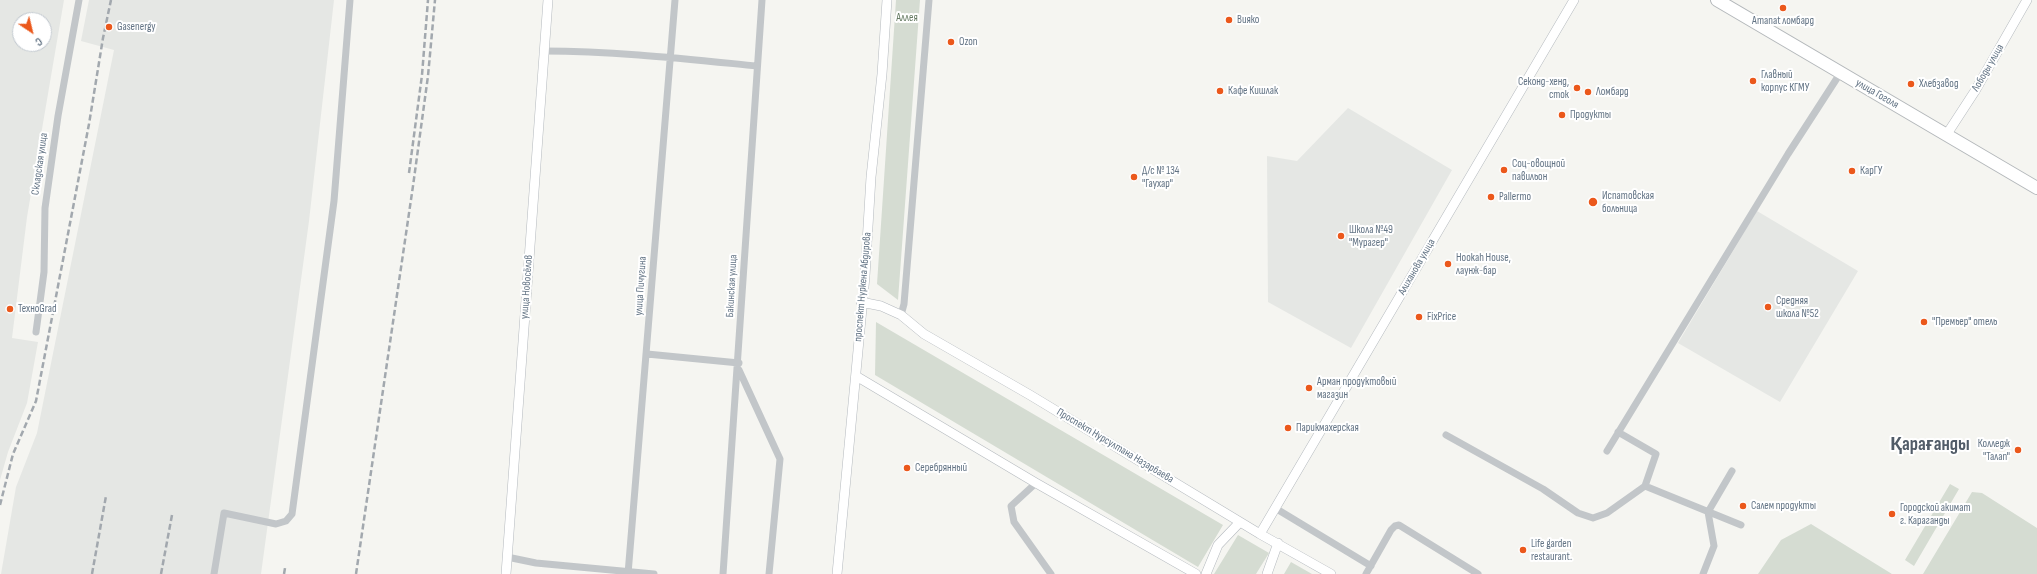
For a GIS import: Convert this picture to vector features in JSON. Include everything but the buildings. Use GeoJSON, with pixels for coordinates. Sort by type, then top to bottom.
{"type":"FeatureCollection","features":[{"type":"Feature","properties":{"kind":"highway","name":"улица Гоголя"},"geometry":{"type":"LineString","coordinates":[[1717,0],[2037,188]]}},
{"type":"Feature","properties":{"kind":"main road","name":"улица Новосёлов"},"geometry":{"type":"LineString","coordinates":[[506,574],[548,0]]}},
{"type":"Feature","properties":{"kind":"main road","name":"проспект Нуркена Абдирова"},"geometry":{"type":"LineString","coordinates":[[837,574],[856,376],[861,302],[865,276],[871,177],[882,74],[886,0]]}},
{"type":"Feature","properties":{"kind":"main road","name":"Алиханова улица"},"geometry":{"type":"LineString","coordinates":[[1260,534],[1574,0]]}},
{"type":"Feature","properties":{"kind":"main road","name":"Лободы улица"},"geometry":{"type":"LineString","coordinates":[[1947,134],[1975,91],[2028,0]]}},
{"type":"Feature","properties":{"kind":"main road","name":"Проспект Нурсултана Назарбаева"},"geometry":{"type":"LineString","coordinates":[[861,302],[880,306],[901,315],[924,334],[1036,398],[1260,534],[1330,574]]}},
{"type":"Feature","properties":{"kind":"main road"},"geometry":{"type":"LineString","coordinates":[[856,376],[1036,483],[1196,574]]}},
{"type":"Feature","properties":{"kind":"main road"},"geometry":{"type":"LineString","coordinates":[[1206,574],[1218,545],[1240,522]]}},
{"type":"Feature","properties":{"kind":"main road"},"geometry":{"type":"LineString","coordinates":[[1267,574],[1278,543]]}},
{"type":"Feature","properties":{"kind":"street","name":"Складская улица"},"geometry":{"type":"LineString","coordinates":[[36,332],[44,272],[45,208],[58,116],[79,0]]}},
{"type":"Feature","properties":{"kind":"street"},"geometry":{"type":"LineString","coordinates":[[214,574],[224,513],[276,524],[286,520],[292,514],[334,201],[350,0]]}},
{"type":"Feature","properties":{"kind":"street","name":"улица Пичугина"},"geometry":{"type":"LineString","coordinates":[[628,573],[675,0]]}},
{"type":"Feature","properties":{"kind":"street","name":"Бакинская улица"},"geometry":{"type":"LineString","coordinates":[[723,574],[739,366],[762,0]]}},
{"type":"Feature","properties":{"kind":"street"},"geometry":{"type":"LineString","coordinates":[[901,315],[904,304],[929,0]]}},
{"type":"Feature","properties":{"kind":"street"},"geometry":{"type":"LineString","coordinates":[[544,51],[577,51],[670,57],[757,66]]}},
{"type":"Feature","properties":{"kind":"street"},"geometry":{"type":"LineString","coordinates":[[1606,451],[1788,154],[1841,72]]}},
{"type":"Feature","properties":{"kind":"street"},"geometry":{"type":"LineString","coordinates":[[646,354],[739,366],[780,459],[769,574]]}},
{"type":"Feature","properties":{"kind":"street"},"geometry":{"type":"LineString","coordinates":[[1446,435],[1543,489],[1578,513],[1593,518],[1607,513],[1645,486],[1656,454],[1618,432]]}},
{"type":"Feature","properties":{"kind":"street"},"geometry":{"type":"LineString","coordinates":[[1703,574],[1714,546],[1708,512],[1732,470]]}},
{"type":"Feature","properties":{"kind":"street"},"geometry":{"type":"LineString","coordinates":[[1036,483],[1011,506],[1014,522],[1051,574]]}},
{"type":"Feature","properties":{"kind":"street"},"geometry":{"type":"LineString","coordinates":[[1645,486],[1741,525]]}},
{"type":"Feature","properties":{"kind":"street"},"geometry":{"type":"LineString","coordinates":[[1275,508],[1370,566]]}},
{"type":"Feature","properties":{"kind":"street"},"geometry":{"type":"LineString","coordinates":[[1366,574],[1390,530],[1394,526],[1399,525],[1478,574]]}},
{"type":"Feature","properties":{"kind":"street"},"geometry":{"type":"LineString","coordinates":[[507,557],[536,563],[628,573],[654,574]]}},
{"type":"Feature","properties":{"kind":"shaded area"},"geometry":{"type":"Polygon","coordinates":[[[0,0],[64,0],[27,217],[12,338],[38,342],[27,403],[8,452],[0,480],[0,0]]]}},
{"type":"Feature","properties":{"kind":"shaded area"},"geometry":{"type":"Polygon","coordinates":[[[89,0],[334,0],[309,221],[261,574],[1,574],[16,487],[37,433],[114,50],[81,41],[89,0]]]}},
{"type":"Feature","properties":{"kind":"shaded area","name":"Школа №49 \"Мурагер\""},"geometry":{"type":"Polygon","coordinates":[[[1348,108],[1452,170],[1351,348],[1268,302],[1267,156],[1297,161],[1348,108]]]}},
{"type":"Feature","properties":{"kind":"shaded area","name":"Средняя школа №52"},"geometry":{"type":"Polygon","coordinates":[[[1757,211],[1858,271],[1780,402],[1678,343],[1757,211]]]}},
{"type":"Feature","properties":{"kind":"green space","name":"Аллея"},"geometry":{"type":"Polygon","coordinates":[[[896,0],[920,0],[898,300],[877,284],[896,0]]]}},
{"type":"Feature","properties":{"kind":"green space"},"geometry":{"type":"Polygon","coordinates":[[[876,322],[1223,525],[1198,567],[875,375],[876,322]]]}},
{"type":"Feature","properties":{"kind":"green space"},"geometry":{"type":"Polygon","coordinates":[[[1950,484],[1959,489],[1914,566],[1905,560],[1950,484]]]}},
{"type":"Feature","properties":{"kind":"green space"},"geometry":{"type":"Polygon","coordinates":[[[1972,492],[1982,493],[2037,528],[2037,574],[1923,574],[1972,492]]]}},
{"type":"Feature","properties":{"kind":"green space"},"geometry":{"type":"Polygon","coordinates":[[[1811,524],[1892,574],[1758,574],[1781,540],[1811,524]]]}},
{"type":"Feature","properties":{"kind":"green space"},"geometry":{"type":"Polygon","coordinates":[[[1238,535],[1269,553],[1256,574],[1214,574],[1238,535]]]}},
{"type":"Feature","properties":{"kind":"green space"},"geometry":{"type":"Polygon","coordinates":[[[1291,562],[1312,574],[1284,574],[1291,562]]]}},
{"type":"Feature","properties":{"kind":"railway"},"geometry":{"type":"LineString","coordinates":[[0,505],[13,454],[36,401],[111,0]]}},
{"type":"Feature","properties":{"kind":"railway"},"geometry":{"type":"LineString","coordinates":[[409,173],[422,75],[428,0]]}},
{"type":"Feature","properties":{"kind":"railway"},"geometry":{"type":"LineString","coordinates":[[356,574],[413,186],[428,76],[435,0]]}},
{"type":"Feature","properties":{"kind":"railway"},"geometry":{"type":"LineString","coordinates":[[92,574],[106,496]]}},
{"type":"Feature","properties":{"kind":"railway"},"geometry":{"type":"LineString","coordinates":[[161,574],[172,515]]}},
{"type":"Feature","properties":{"kind":"railway"},"geometry":{"type":"LineString","coordinates":[[284,574],[285,568]]}},
{"type":"Feature","properties":{"kind":"place","name":"Amanat ломбард"},"geometry":{"type":"Point","coordinates":[1783,8]}},
{"type":"Feature","properties":{"kind":"place","name":"Вияко"},"geometry":{"type":"Point","coordinates":[1229,20]}},
{"type":"Feature","properties":{"kind":"place","name":"Gasenergy"},"geometry":{"type":"Point","coordinates":[109,27]}},
{"type":"Feature","properties":{"kind":"place","name":"Ozon"},"geometry":{"type":"Point","coordinates":[951,42]}},
{"type":"Feature","properties":{"kind":"place","name":"Главный корпус КГМУ"},"geometry":{"type":"Point","coordinates":[1753,81]}},
{"type":"Feature","properties":{"kind":"place","name":"Хлебзавод"},"geometry":{"type":"Point","coordinates":[1911,84]}},
{"type":"Feature","properties":{"kind":"place","name":"Секонд-хенд, сток"},"geometry":{"type":"Point","coordinates":[1577,88]}},
{"type":"Feature","properties":{"kind":"place","name":"Кафе Кишлак"},"geometry":{"type":"Point","coordinates":[1220,91]}},
{"type":"Feature","properties":{"kind":"place","name":"Ломбард"},"geometry":{"type":"Point","coordinates":[1588,92]}},
{"type":"Feature","properties":{"kind":"place","name":"Продукты"},"geometry":{"type":"Point","coordinates":[1562,115]}},
{"type":"Feature","properties":{"kind":"place","name":"Соц-овощной павильон"},"geometry":{"type":"Point","coordinates":[1504,170]}},
{"type":"Feature","properties":{"kind":"place","name":"КарГУ"},"geometry":{"type":"Point","coordinates":[1852,171]}},
{"type":"Feature","properties":{"kind":"place","name":"Д/с № 134 \"Гаухар\""},"geometry":{"type":"Point","coordinates":[1134,177]}},
{"type":"Feature","properties":{"kind":"place","name":"Pallermo"},"geometry":{"type":"Point","coordinates":[1491,197]}},
{"type":"Feature","properties":{"kind":"place","name":"Испатовская больница"},"geometry":{"type":"Point","coordinates":[1593,202]}},
{"type":"Feature","properties":{"kind":"place","name":"Школа №49 \"Мурагер\""},"geometry":{"type":"Point","coordinates":[1341,236]}},
{"type":"Feature","properties":{"kind":"place","name":"Hookah House, лаунж-бар"},"geometry":{"type":"Point","coordinates":[1448,264]}},
{"type":"Feature","properties":{"kind":"place","name":"Средняя школа №52"},"geometry":{"type":"Point","coordinates":[1768,307]}},
{"type":"Feature","properties":{"kind":"place","name":"ТехноGrad"},"geometry":{"type":"Point","coordinates":[10,309]}},
{"type":"Feature","properties":{"kind":"place","name":"FixPrice"},"geometry":{"type":"Point","coordinates":[1419,317]}},
{"type":"Feature","properties":{"kind":"place","name":"\"Премьер\" отель"},"geometry":{"type":"Point","coordinates":[1924,322]}},
{"type":"Feature","properties":{"kind":"place","name":"Арман продуктовый магазин"},"geometry":{"type":"Point","coordinates":[1309,388]}},
{"type":"Feature","properties":{"kind":"place","name":"Парикмахерская"},"geometry":{"type":"Point","coordinates":[1288,428]}},
{"type":"Feature","properties":{"kind":"place","name":"Колледж \"Талап\""},"geometry":{"type":"Point","coordinates":[2018,450]}},
{"type":"Feature","properties":{"kind":"place","name":"Серебрянный"},"geometry":{"type":"Point","coordinates":[907,468]}},
{"type":"Feature","properties":{"kind":"place","name":"Салем продукты"},"geometry":{"type":"Point","coordinates":[1743,506]}},
{"type":"Feature","properties":{"kind":"place","name":"Городской акимат г. Караганды"},"geometry":{"type":"Point","coordinates":[1892,514]}},
{"type":"Feature","properties":{"kind":"place","name":"Life garden restaurant."},"geometry":{"type":"Point","coordinates":[1523,550]}},
{"type":"Feature","properties":{"kind":"district","name":"Қарағанды"},"geometry":{"type":"Point","coordinates":[1930,445]}}]}
